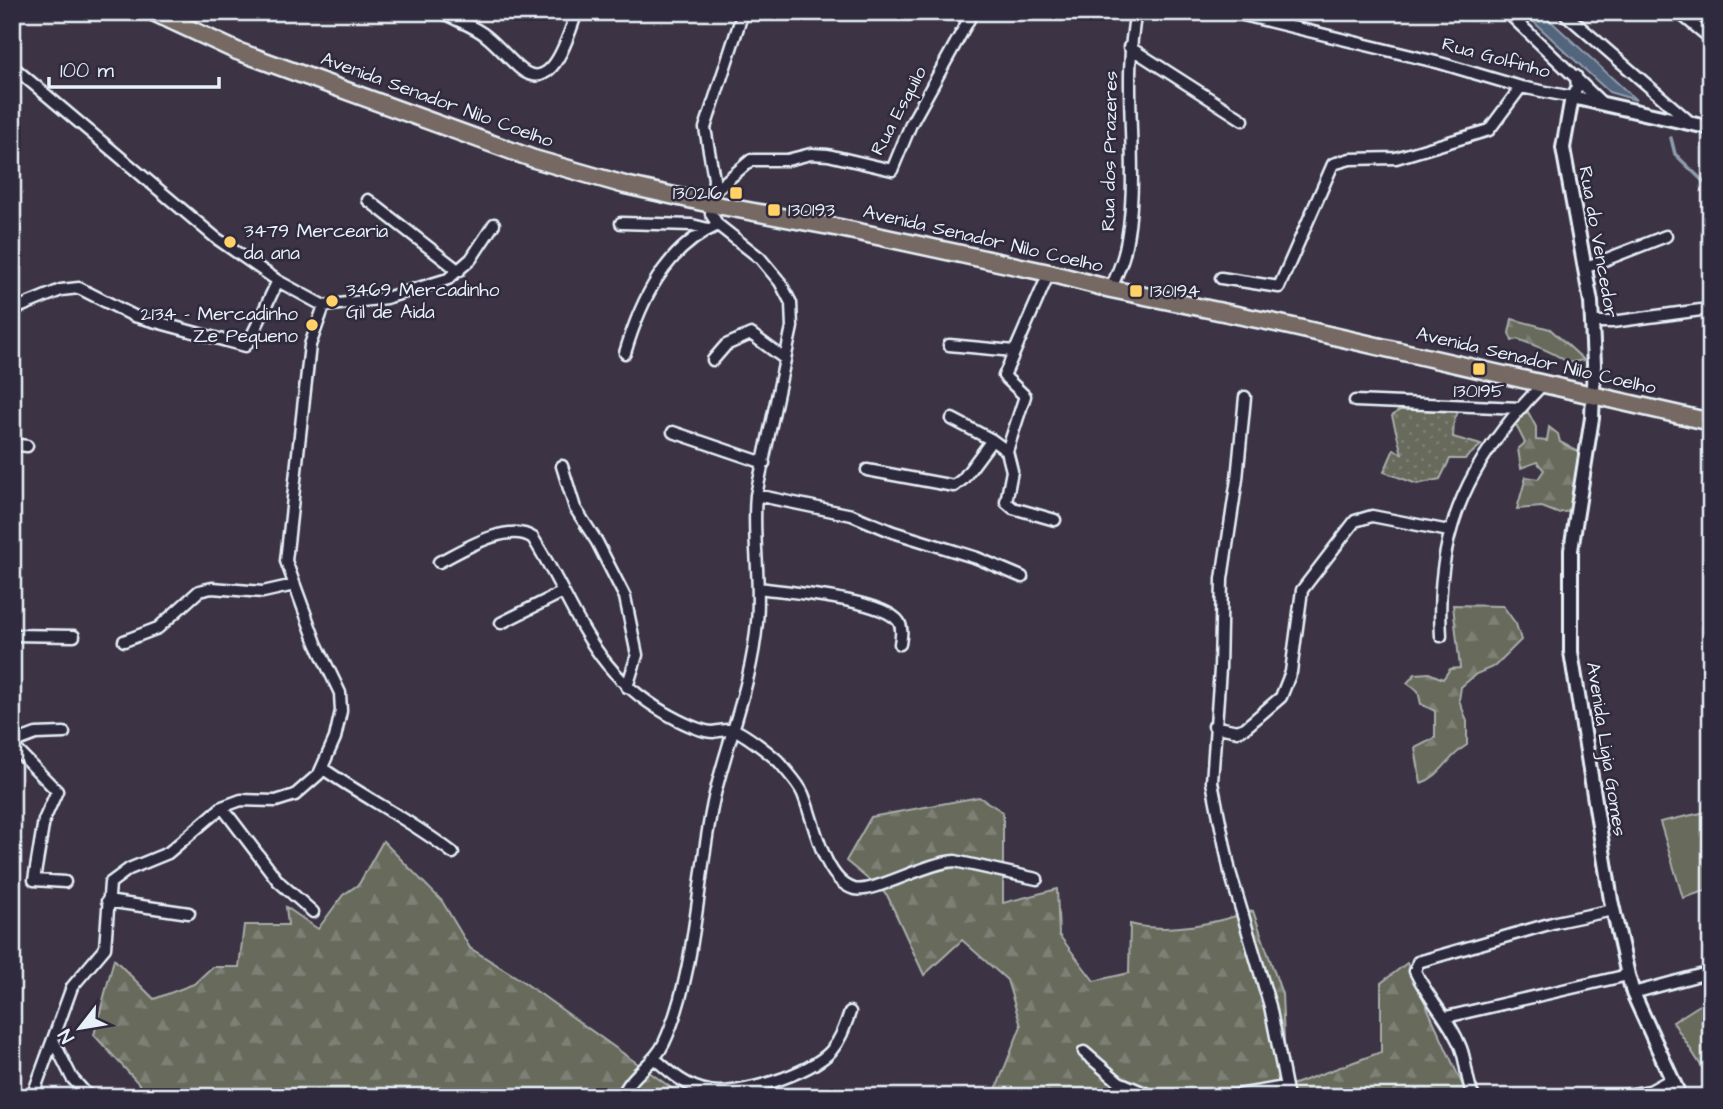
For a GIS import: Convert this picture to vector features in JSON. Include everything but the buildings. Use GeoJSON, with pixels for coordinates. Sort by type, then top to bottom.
{"type":"FeatureCollection","features":[{"type":"Feature","properties":{"kind":"main road","name":"Avenida Senador Nilo Coelho"},"geometry":{"type":"LineString","coordinates":[[153,12],[237,51],[534,159],[625,185],[711,199],[1711,422]]}},
{"type":"Feature","properties":{"kind":"main road","name":"Avenida Senador Nilo Coelho"},"geometry":{"type":"LineString","coordinates":[[167,12],[180,24]]}},
{"type":"Feature","properties":{"kind":"street"},"geometry":{"type":"LineString","coordinates":[[442,12],[488,37],[529,74],[547,72],[559,58],[577,12]]}},
{"type":"Feature","properties":{"kind":"street"},"geometry":{"type":"LineString","coordinates":[[622,1097],[632,1077],[654,1058],[664,1044],[680,991],[714,798],[735,730],[752,656],[758,588],[754,523],[756,495],[792,327],[789,296],[760,258],[718,225],[711,214],[714,179],[705,128],[743,12]]}},
{"type":"Feature","properties":{"kind":"street","name":"Rua Esquilo"},"geometry":{"type":"LineString","coordinates":[[711,199],[744,162],[751,160],[787,160],[828,155],[892,170],[911,124],[973,12]]}},
{"type":"Feature","properties":{"kind":"street","name":"Rua dos Prazeres"},"geometry":{"type":"LineString","coordinates":[[1111,289],[1124,254],[1130,185],[1129,47],[1136,12]]}},
{"type":"Feature","properties":{"kind":"street","name":"Rua Golfinho"},"geometry":{"type":"LineString","coordinates":[[1231,12],[1257,15],[1440,62],[1521,87],[1711,128]]}},
{"type":"Feature","properties":{"kind":"street"},"geometry":{"type":"LineString","coordinates":[[1507,12],[1603,104]]}},
{"type":"Feature","properties":{"kind":"street"},"geometry":{"type":"LineString","coordinates":[[1563,12],[1693,125]]}},
{"type":"Feature","properties":{"kind":"street"},"geometry":{"type":"LineString","coordinates":[[1678,12],[1711,39]]}},
{"type":"Feature","properties":{"kind":"street"},"geometry":{"type":"LineString","coordinates":[[1129,47],[1243,120]]}},
{"type":"Feature","properties":{"kind":"street"},"geometry":{"type":"LineString","coordinates":[[12,66],[169,201],[278,281],[324,306],[360,303],[431,287],[459,271],[494,224]]}},
{"type":"Feature","properties":{"kind":"street"},"geometry":{"type":"LineString","coordinates":[[1572,97],[1577,87],[1576,76]]}},
{"type":"Feature","properties":{"kind":"street"},"geometry":{"type":"LineString","coordinates":[[1221,278],[1279,287],[1333,164],[1350,159],[1396,158],[1489,130],[1521,87]]}},
{"type":"Feature","properties":{"kind":"street","name":"Rua do Vencedor"},"geometry":{"type":"LineString","coordinates":[[1572,97],[1563,148],[1593,322],[1592,395]]}},
{"type":"Feature","properties":{"kind":"street"},"geometry":{"type":"LineString","coordinates":[[368,200],[459,271]]}},
{"type":"Feature","properties":{"kind":"street"},"geometry":{"type":"LineString","coordinates":[[621,223],[692,225],[708,229]]}},
{"type":"Feature","properties":{"kind":"street"},"geometry":{"type":"LineString","coordinates":[[625,353],[633,326],[659,276],[682,246],[718,225]]}},
{"type":"Feature","properties":{"kind":"street"},"geometry":{"type":"LineString","coordinates":[[1584,268],[1666,236]]}},
{"type":"Feature","properties":{"kind":"street"},"geometry":{"type":"LineString","coordinates":[[1007,451],[1025,396],[1004,376],[1048,273]]}},
{"type":"Feature","properties":{"kind":"street"},"geometry":{"type":"LineString","coordinates":[[12,310],[61,290],[79,288],[134,316],[245,346],[250,342],[264,306],[278,281]]}},
{"type":"Feature","properties":{"kind":"street"},"geometry":{"type":"LineString","coordinates":[[32,1097],[72,987],[105,948],[109,928],[107,901],[110,883],[114,878],[169,853],[222,807],[241,800],[282,800],[306,787],[322,768],[335,738],[342,703],[286,561],[310,345],[324,306]]}},
{"type":"Feature","properties":{"kind":"street"},"geometry":{"type":"LineString","coordinates":[[1593,322],[1636,320],[1701,310]]}},
{"type":"Feature","properties":{"kind":"street"},"geometry":{"type":"LineString","coordinates":[[713,360],[726,345],[751,334],[785,359]]}},
{"type":"Feature","properties":{"kind":"street"},"geometry":{"type":"LineString","coordinates":[[949,345],[1014,351]]}},
{"type":"Feature","properties":{"kind":"street"},"geometry":{"type":"LineString","coordinates":[[1441,636],[1441,564],[1449,531],[1495,437],[1544,383]]}},
{"type":"Feature","properties":{"kind":"street","name":"Avenida Ligia Gomes"},"geometry":{"type":"LineString","coordinates":[[1592,395],[1592,418],[1571,550],[1571,652],[1613,910],[1628,975],[1633,993],[1680,1097]]}},
{"type":"Feature","properties":{"kind":"street"},"geometry":{"type":"LineString","coordinates":[[1226,1097],[1287,1092],[1270,1006],[1230,872],[1215,809],[1212,782],[1220,668],[1222,579],[1236,488],[1245,397]]}},
{"type":"Feature","properties":{"kind":"street"},"geometry":{"type":"LineString","coordinates":[[1355,401],[1520,408]]}},
{"type":"Feature","properties":{"kind":"street"},"geometry":{"type":"LineString","coordinates":[[952,419],[1007,451],[1012,466],[1006,498],[1008,506],[1055,520]]}},
{"type":"Feature","properties":{"kind":"street"},"geometry":{"type":"LineString","coordinates":[[673,432],[764,463]]}},
{"type":"Feature","properties":{"kind":"street"},"geometry":{"type":"LineString","coordinates":[[867,470],[954,486],[963,479],[992,440]]}},
{"type":"Feature","properties":{"kind":"street"},"geometry":{"type":"LineString","coordinates":[[12,444],[27,446]]}},
{"type":"Feature","properties":{"kind":"street"},"geometry":{"type":"LineString","coordinates":[[562,466],[575,509],[602,551],[625,597],[637,655],[627,687]]}},
{"type":"Feature","properties":{"kind":"street"},"geometry":{"type":"LineString","coordinates":[[756,495],[852,515],[893,532],[977,558],[1022,577]]}},
{"type":"Feature","properties":{"kind":"street"},"geometry":{"type":"LineString","coordinates":[[1214,726],[1237,731],[1245,728],[1281,697],[1291,672],[1302,590],[1355,521],[1371,516],[1449,531]]}},
{"type":"Feature","properties":{"kind":"street"},"geometry":{"type":"LineString","coordinates":[[439,562],[475,544],[521,531],[533,538],[605,665],[627,687],[679,721],[709,732],[735,730],[779,761],[802,792],[831,871],[844,885],[857,890],[870,888],[941,862],[955,861],[1037,879]]}},
{"type":"Feature","properties":{"kind":"street"},"geometry":{"type":"LineString","coordinates":[[124,641],[158,628],[199,592],[212,588],[263,592],[294,585]]}},
{"type":"Feature","properties":{"kind":"street"},"geometry":{"type":"LineString","coordinates":[[758,588],[865,605],[898,621],[901,628],[900,644]]}},
{"type":"Feature","properties":{"kind":"street"},"geometry":{"type":"LineString","coordinates":[[501,623],[563,592]]}},
{"type":"Feature","properties":{"kind":"street"},"geometry":{"type":"LineString","coordinates":[[12,635],[74,636]]}},
{"type":"Feature","properties":{"kind":"street"},"geometry":{"type":"LineString","coordinates":[[64,733],[36,734],[12,744],[57,791],[44,820],[34,880],[65,882]]}},
{"type":"Feature","properties":{"kind":"street"},"geometry":{"type":"LineString","coordinates":[[322,768],[365,798],[406,819],[453,853]]}},
{"type":"Feature","properties":{"kind":"street"},"geometry":{"type":"LineString","coordinates":[[222,807],[278,881],[313,912]]}},
{"type":"Feature","properties":{"kind":"street"},"geometry":{"type":"LineString","coordinates":[[107,901],[189,912]]}},
{"type":"Feature","properties":{"kind":"street"},"geometry":{"type":"LineString","coordinates":[[1474,1097],[1461,1048],[1446,1017],[1419,981],[1415,971],[1418,962],[1556,922],[1613,910]]}},
{"type":"Feature","properties":{"kind":"street"},"geometry":{"type":"LineString","coordinates":[[1633,993],[1711,972]]}},
{"type":"Feature","properties":{"kind":"street"},"geometry":{"type":"LineString","coordinates":[[1446,1017],[1628,975]]}},
{"type":"Feature","properties":{"kind":"street"},"geometry":{"type":"LineString","coordinates":[[654,1058],[681,1081],[693,1086],[711,1092],[738,1091],[783,1077],[829,1053],[843,1032],[850,1012]]}},
{"type":"Feature","properties":{"kind":"street"},"geometry":{"type":"LineString","coordinates":[[54,1042],[72,1078],[89,1097]]}},
{"type":"Feature","properties":{"kind":"street"},"geometry":{"type":"LineString","coordinates":[[1084,1052],[1119,1082],[1154,1097]]}},
{"type":"Feature","properties":{"kind":"street"},"geometry":{"type":"LineString","coordinates":[[1616,1097],[1650,1091],[1672,1079]]}},
{"type":"Feature","properties":{"kind":"green space"},"geometry":{"type":"Polygon","coordinates":[[[1512,319],[1550,329],[1584,360],[1568,363],[1537,346],[1517,339],[1512,341],[1509,333],[1512,319]]]}},
{"type":"Feature","properties":{"kind":"green space"},"geometry":{"type":"Polygon","coordinates":[[[1401,409],[1458,412],[1454,421],[1453,437],[1481,445],[1465,459],[1450,459],[1440,479],[1417,484],[1384,472],[1394,449],[1402,454],[1392,416],[1401,409]]]}},
{"type":"Feature","properties":{"kind":"green space"},"geometry":{"type":"Polygon","coordinates":[[[1527,410],[1536,427],[1536,440],[1547,441],[1549,427],[1558,434],[1560,442],[1579,452],[1570,511],[1557,513],[1542,507],[1517,509],[1526,477],[1538,479],[1544,470],[1537,462],[1521,468],[1518,449],[1525,443],[1514,421],[1527,410]]]}},
{"type":"Feature","properties":{"kind":"green space"},"geometry":{"type":"Polygon","coordinates":[[[1453,605],[1503,606],[1516,624],[1521,640],[1495,666],[1476,674],[1461,687],[1459,700],[1467,721],[1467,745],[1434,776],[1421,783],[1415,748],[1435,738],[1435,711],[1421,704],[1418,691],[1407,683],[1415,674],[1429,673],[1443,679],[1450,669],[1460,668],[1453,605]]]}},
{"type":"Feature","properties":{"kind":"green space"},"geometry":{"type":"Polygon","coordinates":[[[979,797],[1003,812],[1003,903],[1057,889],[1059,935],[1094,981],[1129,973],[1130,924],[1176,927],[1223,920],[1253,911],[1282,994],[1286,1087],[1381,1052],[1381,983],[1407,963],[1468,1097],[993,1097],[1021,1026],[1007,980],[962,940],[924,975],[887,895],[846,861],[871,817],[979,797]]]}},
{"type":"Feature","properties":{"kind":"green space"},"geometry":{"type":"Polygon","coordinates":[[[1706,812],[1711,830],[1711,889],[1683,898],[1660,822],[1706,812]]]}},
{"type":"Feature","properties":{"kind":"green space"},"geometry":{"type":"Polygon","coordinates":[[[383,841],[442,901],[470,948],[518,978],[684,1097],[151,1097],[94,1035],[114,959],[154,999],[194,984],[212,967],[239,967],[244,925],[288,925],[286,907],[318,929],[343,895],[359,884],[383,841]]]}},
{"type":"Feature","properties":{"kind":"green space"},"geometry":{"type":"Polygon","coordinates":[[[1711,998],[1711,1081],[1673,1022],[1711,998]]]}},
{"type":"Feature","properties":{"kind":"water"},"geometry":{"type":"Polygon","coordinates":[[[1523,12],[1541,12],[1636,100],[1609,92],[1523,12]]]}},
{"type":"Feature","properties":{"kind":"waterway"},"geometry":{"type":"LineString","coordinates":[[1671,138],[1675,154],[1711,189]]}},
{"type":"Feature","properties":{"kind":"place","name":"130216"},"geometry":{"type":"Point","coordinates":[736,193]}},
{"type":"Feature","properties":{"kind":"place","name":"130193"},"geometry":{"type":"Point","coordinates":[774,210]}},
{"type":"Feature","properties":{"kind":"place","name":"3479 Mercearia da ana"},"geometry":{"type":"Point","coordinates":[230,242]}},
{"type":"Feature","properties":{"kind":"place","name":"130194"},"geometry":{"type":"Point","coordinates":[1136,291]}},
{"type":"Feature","properties":{"kind":"place","name":"3469 Mercadinho Gil de Aida"},"geometry":{"type":"Point","coordinates":[332,301]}},
{"type":"Feature","properties":{"kind":"place","name":"2134 - Mercadinho Ze Pequeno"},"geometry":{"type":"Point","coordinates":[312,325]}},
{"type":"Feature","properties":{"kind":"place","name":"130195"},"geometry":{"type":"Point","coordinates":[1479,369]}}]}
